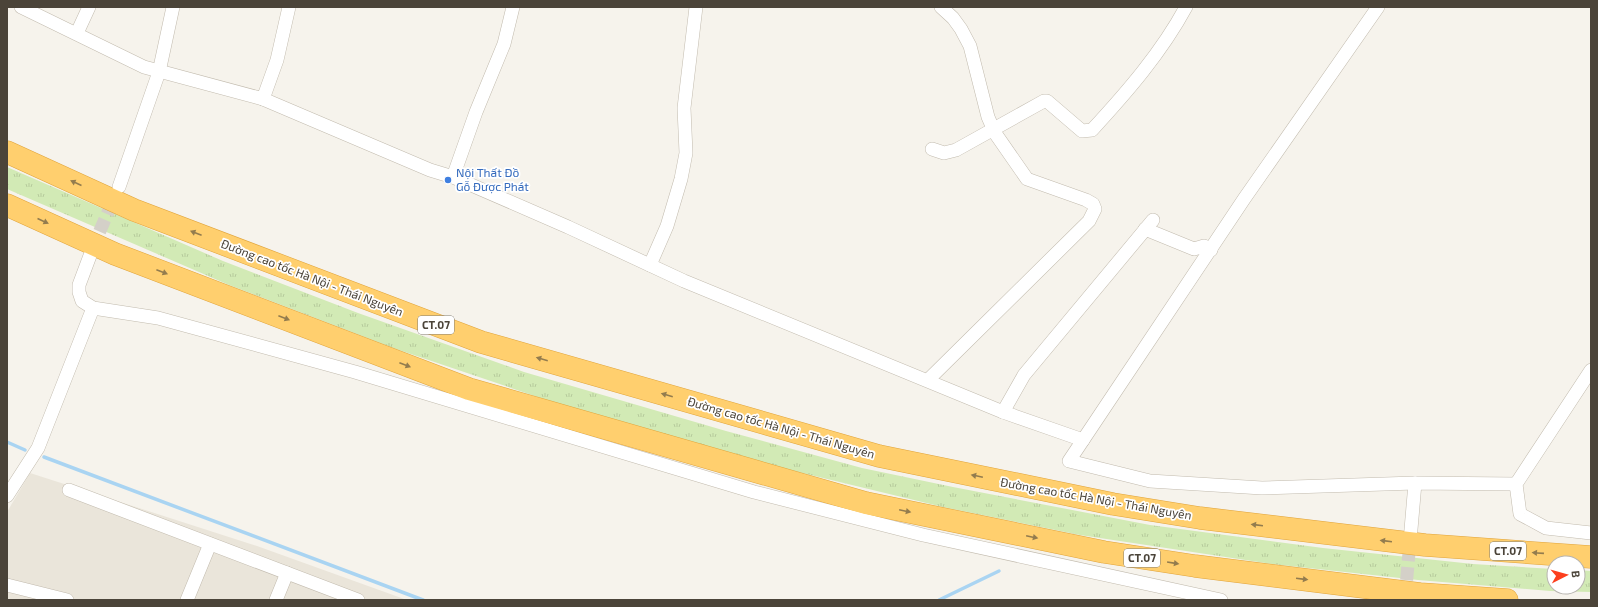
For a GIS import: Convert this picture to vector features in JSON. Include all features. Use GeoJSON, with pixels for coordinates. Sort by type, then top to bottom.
{"type":"FeatureCollection","features":[{"type":"Feature","properties":{"kind":"highway","name":"Đường cao tốc Hà Nội - Thái Nguyên"},"geometry":{"type":"LineString","coordinates":[[7,152],[134,210],[481,342],[879,456],[1113,504],[1200,518],[1425,545],[1591,557]]}},
{"type":"Feature","properties":{"kind":"highway","name":"CT.07"},"geometry":{"type":"LineString","coordinates":[[7,205],[115,254],[468,389],[866,503],[1127,556],[1413,593],[1507,600]]}},
{"type":"Feature","properties":{"kind":"street"},"geometry":{"type":"LineString","coordinates":[[21,7],[77,33],[124,58],[159,72],[263,99],[385,149],[430,170],[453,177],[684,281],[1003,412],[1083,440]]}},
{"type":"Feature","properties":{"kind":"street"},"geometry":{"type":"LineString","coordinates":[[77,33],[89,7]]}},
{"type":"Feature","properties":{"kind":"street"},"geometry":{"type":"LineString","coordinates":[[119,187],[159,72],[173,7]]}},
{"type":"Feature","properties":{"kind":"street"},"geometry":{"type":"LineString","coordinates":[[263,99],[278,54],[290,7]]}},
{"type":"Feature","properties":{"kind":"street"},"geometry":{"type":"LineString","coordinates":[[453,177],[476,112],[504,44],[513,7]]}},
{"type":"Feature","properties":{"kind":"street"},"geometry":{"type":"LineString","coordinates":[[650,265],[667,226],[686,153],[684,108],[696,7]]}},
{"type":"Feature","properties":{"kind":"street"},"geometry":{"type":"LineString","coordinates":[[928,380],[1094,215],[1095,209],[1093,204],[1026,179],[994,130],[982,97],[970,46],[953,18],[941,7]]}},
{"type":"Feature","properties":{"kind":"street"},"geometry":{"type":"LineString","coordinates":[[932,149],[944,153],[952,152],[1047,101],[1082,131],[1092,130],[1135,84],[1175,27],[1186,7]]}},
{"type":"Feature","properties":{"kind":"street"},"geometry":{"type":"LineString","coordinates":[[1378,7],[1211,250],[1069,461],[1150,481],[1262,488],[1415,483],[1516,484]]}},
{"type":"Feature","properties":{"kind":"street"},"geometry":{"type":"LineString","coordinates":[[1003,412],[1024,374],[1149,224],[1194,249],[1204,246],[1211,250]]}},
{"type":"Feature","properties":{"kind":"street"},"geometry":{"type":"LineString","coordinates":[[91,253],[79,285],[79,292],[82,301],[93,308],[158,318],[347,370],[754,492],[877,524],[1220,600]]}},
{"type":"Feature","properties":{"kind":"street"},"geometry":{"type":"LineString","coordinates":[[7,496],[38,448],[93,308]]}},
{"type":"Feature","properties":{"kind":"street"},"geometry":{"type":"LineString","coordinates":[[1591,370],[1516,484],[1520,514],[1546,528],[1591,533]]}},
{"type":"Feature","properties":{"kind":"street"},"geometry":{"type":"LineString","coordinates":[[1410,541],[1415,483]]}},
{"type":"Feature","properties":{"kind":"street"},"geometry":{"type":"LineString","coordinates":[[69,490],[358,600]]}},
{"type":"Feature","properties":{"kind":"street"},"geometry":{"type":"LineString","coordinates":[[187,600],[210,544]]}},
{"type":"Feature","properties":{"kind":"street"},"geometry":{"type":"LineString","coordinates":[[276,600],[287,573]]}},
{"type":"Feature","properties":{"kind":"street"},"geometry":{"type":"LineString","coordinates":[[7,585],[67,600]]}},
{"type":"Feature","properties":{"kind":"shaded area"},"geometry":{"type":"Polygon","coordinates":[[[30,473],[257,546],[407,600],[7,600],[7,512],[30,473]]]}},
{"type":"Feature","properties":{"kind":"green space"},"geometry":{"type":"Polygon","coordinates":[[[7,167],[223,261],[358,313],[524,372],[726,431],[862,468],[1150,525],[1323,548],[1473,564],[1546,569],[1546,591],[1418,580],[1272,564],[1080,535],[943,507],[728,455],[582,412],[396,349],[229,285],[7,189],[7,167]]]}},
{"type":"Feature","properties":{"kind":"green space"},"geometry":{"type":"Polygon","coordinates":[[[1586,571],[1591,571],[1591,592],[1586,592],[1586,571]]]}},
{"type":"Feature","properties":{"kind":"waterway"},"geometry":{"type":"LineString","coordinates":[[7,442],[25,450]]}},
{"type":"Feature","properties":{"kind":"waterway"},"geometry":{"type":"LineString","coordinates":[[44,457],[423,600]]}},
{"type":"Feature","properties":{"kind":"waterway"},"geometry":{"type":"LineString","coordinates":[[939,600],[999,571]]}},
{"type":"Feature","properties":{"kind":"tunnel"},"geometry":{"type":"LineString","coordinates":[[92,249],[116,194]]}},
{"type":"Feature","properties":{"kind":"tunnel"},"geometry":{"type":"LineString","coordinates":[[1405,599],[1410,541]]}},
{"type":"Feature","properties":{"kind":"place","name":"Nội Thất Đồ Gỗ Được Phát"},"geometry":{"type":"Point","coordinates":[448,180]}}]}
